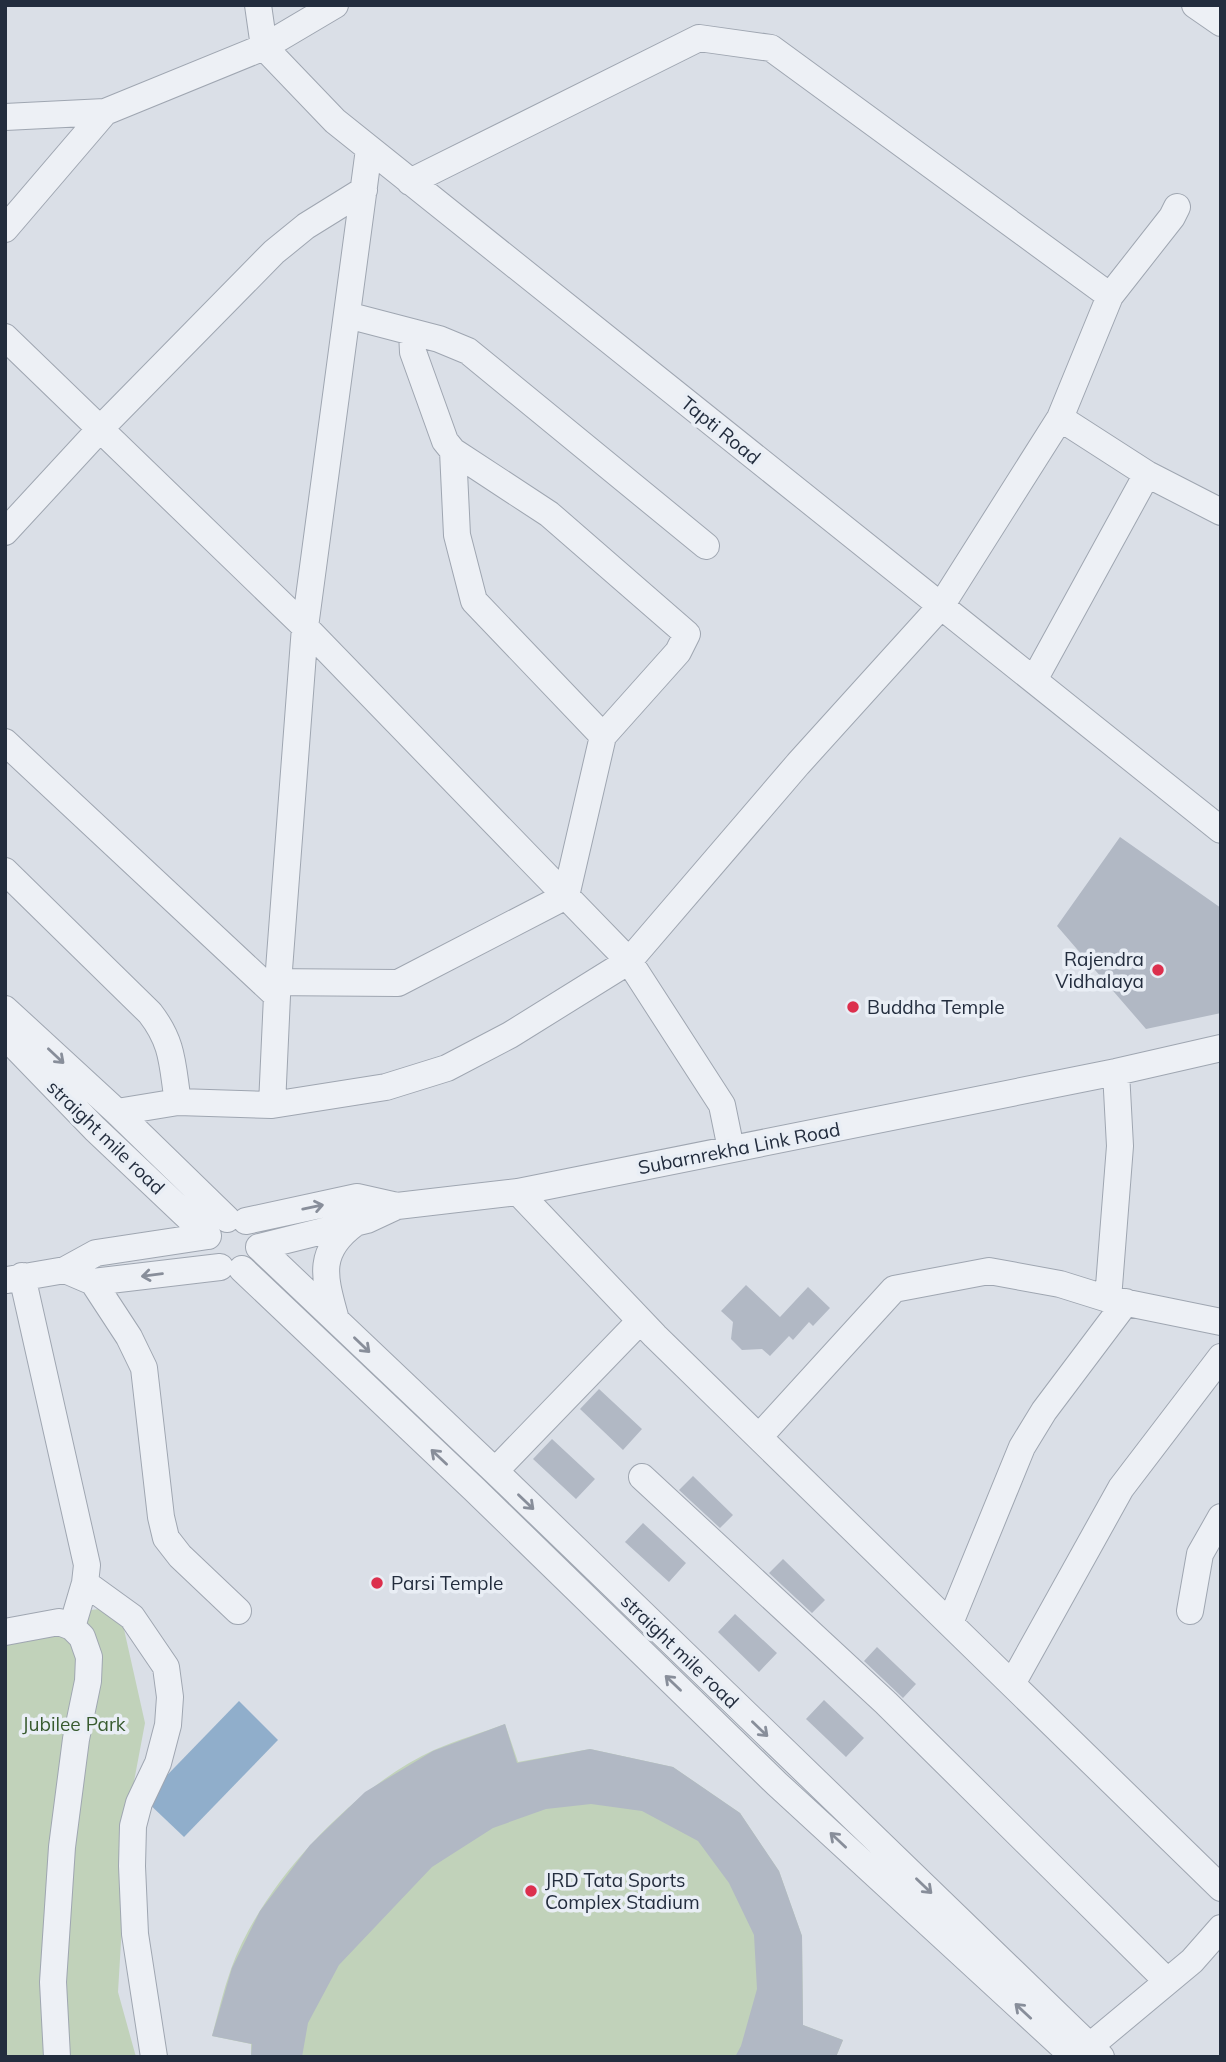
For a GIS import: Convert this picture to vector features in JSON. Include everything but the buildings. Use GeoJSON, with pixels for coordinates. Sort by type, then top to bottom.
{"type":"FeatureCollection","features":[{"type":"Feature","properties":{"kind":"street"},"geometry":{"type":"LineString","coordinates":[[258,5],[264,47]]}},
{"type":"Feature","properties":{"kind":"street"},"geometry":{"type":"LineString","coordinates":[[5,117],[105,112],[264,47],[335,5]]}},
{"type":"Feature","properties":{"kind":"street"},"geometry":{"type":"LineString","coordinates":[[1195,5],[1221,23]]}},
{"type":"Feature","properties":{"kind":"street"},"geometry":{"type":"LineString","coordinates":[[410,182],[699,38],[771,48],[1110,296]]}},
{"type":"Feature","properties":{"kind":"street","name":"Tapti Road"},"geometry":{"type":"LineString","coordinates":[[264,47],[335,121],[369,149],[1221,830]]}},
{"type":"Feature","properties":{"kind":"street"},"geometry":{"type":"LineString","coordinates":[[5,229],[105,112]]}},
{"type":"Feature","properties":{"kind":"street"},"geometry":{"type":"LineString","coordinates":[[272,1105],[272,986],[304,627],[369,149]]}},
{"type":"Feature","properties":{"kind":"street"},"geometry":{"type":"LineString","coordinates":[[5,532],[100,429],[274,252],[306,226],[363,190]]}},
{"type":"Feature","properties":{"kind":"street"},"geometry":{"type":"LineString","coordinates":[[117,1112],[178,1102],[272,1105],[386,1087],[447,1068],[510,1035],[629,961],[798,764],[942,606],[1060,418],[1110,296],[1177,207]]}},
{"type":"Feature","properties":{"kind":"street"},"geometry":{"type":"LineString","coordinates":[[347,315],[439,339],[468,351],[706,546]]}},
{"type":"Feature","properties":{"kind":"street"},"geometry":{"type":"LineString","coordinates":[[5,742],[272,986],[398,983],[566,896],[603,736],[678,652],[687,634],[549,514],[453,451],[445,441],[413,352],[412,332]]}},
{"type":"Feature","properties":{"kind":"street"},"geometry":{"type":"LineString","coordinates":[[5,337],[304,627],[629,961],[722,1105],[731,1149]]}},
{"type":"Feature","properties":{"kind":"street"},"geometry":{"type":"LineString","coordinates":[[1060,418],[1147,474],[1221,512]]}},
{"type":"Feature","properties":{"kind":"street"},"geometry":{"type":"LineString","coordinates":[[453,451],[457,535],[474,601],[603,736]]}},
{"type":"Feature","properties":{"kind":"street"},"geometry":{"type":"LineString","coordinates":[[1034,680],[1147,474]]}},
{"type":"Feature","properties":{"kind":"street"},"geometry":{"type":"LineString","coordinates":[[5,872],[150,1013],[163,1030],[170,1048],[178,1102]]}},
{"type":"Feature","properties":{"kind":"street","name":"straight mile road"},"geometry":{"type":"LineString","coordinates":[[5,1009],[206,1197],[227,1225]]}},
{"type":"Feature","properties":{"kind":"street","name":"straight mile road"},"geometry":{"type":"LineString","coordinates":[[5,1036],[95,1129],[227,1225],[256,1230],[259,1247],[495,1471],[1088,2053]]}},
{"type":"Feature","properties":{"kind":"street","name":"Subarnrekha Link Road"},"geometry":{"type":"LineString","coordinates":[[259,1247],[367,1220],[397,1206],[518,1192],[1116,1072],[1221,1048]]}},
{"type":"Feature","properties":{"kind":"street"},"geometry":{"type":"LineString","coordinates":[[950,1623],[1022,1447],[1117,1301],[1120,1146],[1116,1072]]}},
{"type":"Feature","properties":{"kind":"street"},"geometry":{"type":"LineString","coordinates":[[518,1192],[640,1321],[1221,1888]]}},
{"type":"Feature","properties":{"kind":"street"},"geometry":{"type":"LineString","coordinates":[[72,1627],[85,1583],[87,1565],[14,1278],[65,1270],[96,1253],[357,1197],[397,1206]]}},
{"type":"Feature","properties":{"kind":"street"},"geometry":{"type":"LineString","coordinates":[[336,1320],[327,1287],[327,1263],[331,1247],[339,1236],[356,1223]]}},
{"type":"Feature","properties":{"kind":"street","name":"straight mile road"},"geometry":{"type":"LineString","coordinates":[[227,1225],[208,1252],[231,1268],[474,1489],[777,1784],[1088,2053]]}},
{"type":"Feature","properties":{"kind":"street"},"geometry":{"type":"LineString","coordinates":[[65,1270],[93,1282],[231,1268],[255,1259],[259,1247]]}},
{"type":"Feature","properties":{"kind":"street"},"geometry":{"type":"LineString","coordinates":[[759,1437],[894,1289],[989,1271],[1060,1284],[1117,1301],[1221,1322]]}},
{"type":"Feature","properties":{"kind":"street"},"geometry":{"type":"LineString","coordinates":[[93,1282],[129,1337],[144,1368],[161,1517],[166,1538],[180,1556],[238,1611]]}},
{"type":"Feature","properties":{"kind":"street"},"geometry":{"type":"LineString","coordinates":[[495,1471],[640,1321]]}},
{"type":"Feature","properties":{"kind":"street"},"geometry":{"type":"LineString","coordinates":[[1012,1684],[1121,1488],[1221,1357]]}},
{"type":"Feature","properties":{"kind":"street"},"geometry":{"type":"LineString","coordinates":[[642,1476],[886,1703],[1167,1981]]}},
{"type":"Feature","properties":{"kind":"street"},"geometry":{"type":"LineString","coordinates":[[1190,1611],[1200,1554],[1221,1517]]}},
{"type":"Feature","properties":{"kind":"street"},"geometry":{"type":"LineString","coordinates":[[85,1583],[132,1617],[166,1667],[170,1697],[168,1725],[158,1763],[139,1802],[133,1826],[135,1934],[154,2057]]}},
{"type":"Feature","properties":{"kind":"street"},"geometry":{"type":"LineString","coordinates":[[5,1632],[59,1622],[72,1627],[82,1637],[89,1657],[88,1681],[76,1739],[62,1847],[53,1982],[57,2057]]}},
{"type":"Feature","properties":{"kind":"street"},"geometry":{"type":"LineString","coordinates":[[1088,2053],[1192,1961],[1221,1928]]}},
{"type":"Feature","properties":{"kind":"green space","name":"Jubilee Park"},"geometry":{"type":"Polygon","coordinates":[[[119,1607],[145,1723],[129,1808],[118,1992],[136,2057],[5,2057],[5,1619],[119,1607]]]}},
{"type":"Feature","properties":{"kind":"green space","name":"JRD Tata Sports Complex Stadium"},"geometry":{"type":"Polygon","coordinates":[[[505,1724],[518,1762],[590,1749],[673,1767],[740,1813],[779,1871],[802,1936],[803,2025],[843,2040],[836,2057],[251,2057],[251,2044],[212,2036],[228,1977],[245,1937],[264,1905],[313,1842],[372,1788],[403,1767],[434,1750],[505,1724]]]}},
{"type":"Feature","properties":{"kind":"water"},"geometry":{"type":"Polygon","coordinates":[[[239,1701],[278,1740],[184,1837],[144,1799],[239,1701]]]}},
{"type":"Feature","properties":{"kind":"place","name":"Rajendra Vidhalaya"},"geometry":{"type":"Point","coordinates":[1158,970]}},
{"type":"Feature","properties":{"kind":"place","name":"Buddha Temple"},"geometry":{"type":"Point","coordinates":[853,1007]}},
{"type":"Feature","properties":{"kind":"place","name":"Parsi Temple"},"geometry":{"type":"Point","coordinates":[377,1583]}},
{"type":"Feature","properties":{"kind":"place","name":"JRD Tata Sports Complex Stadium"},"geometry":{"type":"Point","coordinates":[531,1891]}}]}
